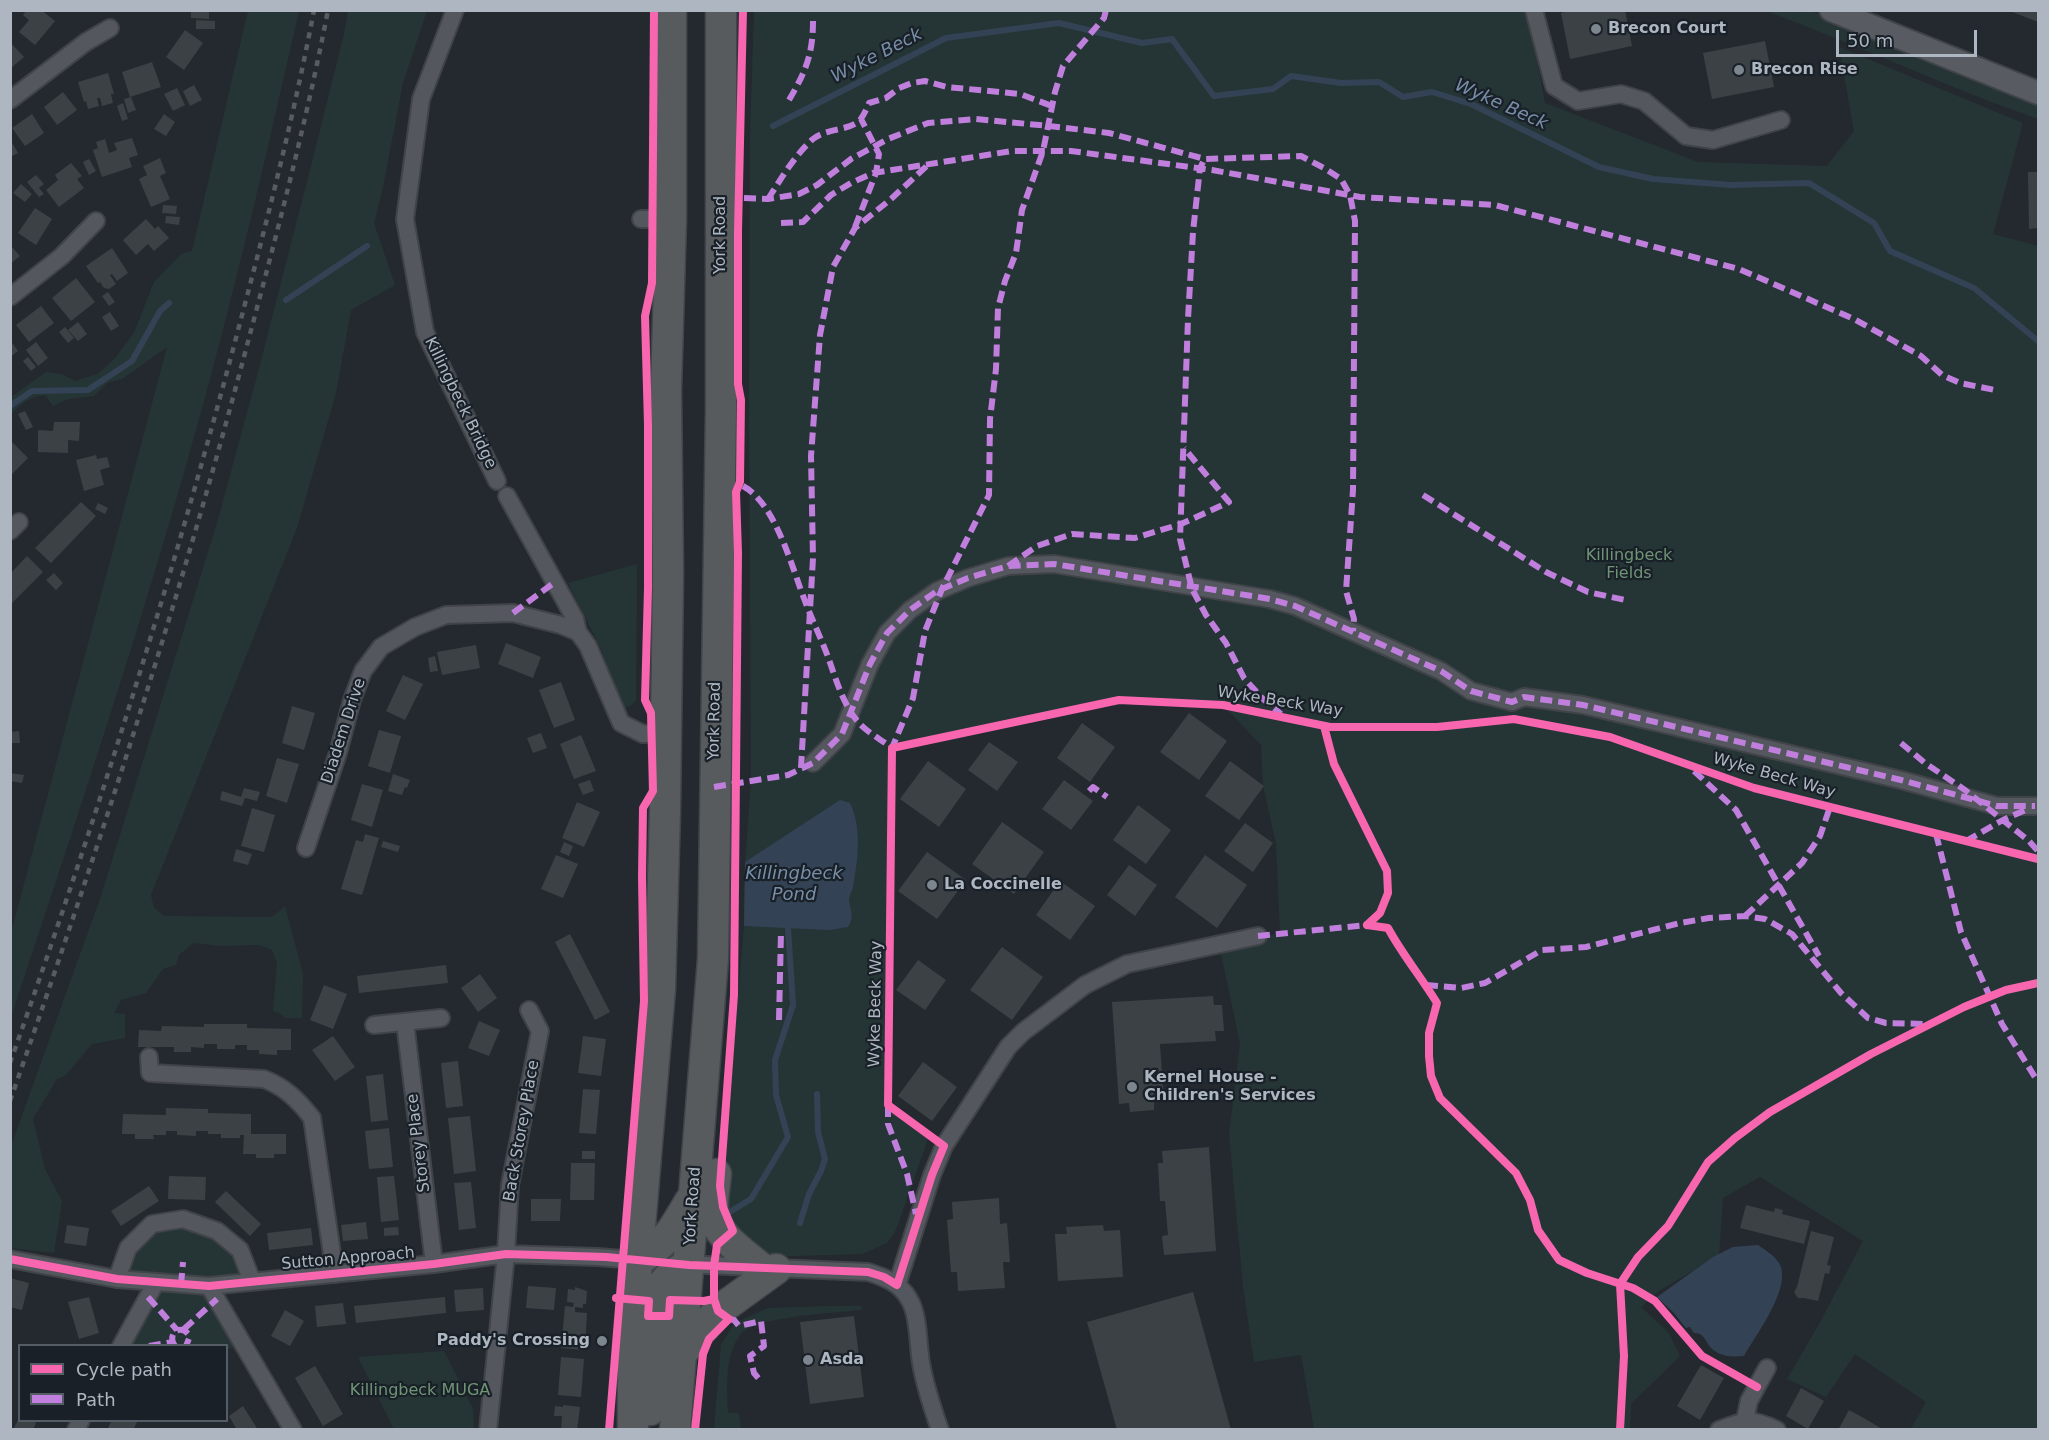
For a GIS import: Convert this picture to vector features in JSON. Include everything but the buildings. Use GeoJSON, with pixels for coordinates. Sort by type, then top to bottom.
{"type":"FeatureCollection","features":[{"type":"Feature","properties":{"kind":"highway"},"geometry":{"type":"LineString","coordinates":[[633,1430],[633,1310],[660,989],[668,575],[666,389],[671,219],[671,10]]}},
{"type":"Feature","properties":{"kind":"highway","name":"York Road"},"geometry":{"type":"LineString","coordinates":[[675,1430],[713,960],[721,410],[721,10]]}},
{"type":"Feature","properties":{"kind":"highway"},"geometry":{"type":"LineString","coordinates":[[680,1355],[718,1311],[769,1268],[726,1236],[715,1221],[713,1211],[723,1074],[724,1006],[713,935]]}},
{"type":"Feature","properties":{"kind":"highway"},"geometry":{"type":"LineString","coordinates":[[638,1260],[654,1252],[667,1238],[695,1192]]}},
{"type":"Feature","properties":{"kind":"highway"},"geometry":{"type":"LineString","coordinates":[[644,1430],[650,1415],[659,1292],[663,1282],[674,1272],[689,1265]]}},
{"type":"Feature","properties":{"kind":"street","name":"Killingbeck Bridge"},"geometry":{"type":"LineString","coordinates":[[455,10],[421,99],[405,219],[425,332],[496,481]]}},
{"type":"Feature","properties":{"kind":"street"},"geometry":{"type":"LineString","coordinates":[[1534,10],[1554,86],[1578,101],[1621,94],[1644,101],[1686,136],[1713,140],[1781,120]]}},
{"type":"Feature","properties":{"kind":"street"},"geometry":{"type":"LineString","coordinates":[[1831,10],[2038,93]]}},
{"type":"Feature","properties":{"kind":"street"},"geometry":{"type":"LineString","coordinates":[[10,100],[86,42],[110,28]]}},
{"type":"Feature","properties":{"kind":"street"},"geometry":{"type":"LineString","coordinates":[[641,219],[671,219]]}},
{"type":"Feature","properties":{"kind":"street"},"geometry":{"type":"LineString","coordinates":[[10,297],[62,256],[96,221]]}},
{"type":"Feature","properties":{"kind":"street"},"geometry":{"type":"LineString","coordinates":[[507,496],[575,619],[578,632],[588,645],[621,723],[643,734],[665,733]]}},
{"type":"Feature","properties":{"kind":"street"},"geometry":{"type":"LineString","coordinates":[[813,763],[842,734],[870,664],[887,633],[910,610],[937,591],[968,578],[1008,566],[1054,564],[1278,601],[1304,610],[1441,671],[1471,691],[1512,702],[1524,697],[1583,705],[1878,775],[1997,806],[2035,806]]}},
{"type":"Feature","properties":{"kind":"street","name":"Diadem Drive"},"geometry":{"type":"LineString","coordinates":[[306,848],[338,753],[352,700],[363,671],[381,647],[415,627],[446,615],[513,612],[578,632]]}},
{"type":"Feature","properties":{"kind":"street"},"geometry":{"type":"LineString","coordinates":[[940,1430],[927,1397],[910,1300],[897,1285],[932,1175],[944,1146],[1008,1047],[1023,1032],[1085,985],[1127,964],[1258,936]]}},
{"type":"Feature","properties":{"kind":"street","name":"Back Storey Place"},"geometry":{"type":"LineString","coordinates":[[488,1430],[506,1254],[510,1185],[540,1031],[529,1010]]}},
{"type":"Feature","properties":{"kind":"street"},"geometry":{"type":"LineString","coordinates":[[374,1025],[441,1018]]}},
{"type":"Feature","properties":{"kind":"street","name":"Storey Place"},"geometry":{"type":"LineString","coordinates":[[405,1022],[434,1264]]}},
{"type":"Feature","properties":{"kind":"street"},"geometry":{"type":"LineString","coordinates":[[149,1057],[150,1073],[264,1079],[279,1085],[304,1107],[312,1118],[335,1274]]}},
{"type":"Feature","properties":{"kind":"street"},"geometry":{"type":"LineString","coordinates":[[117,1279],[128,1248],[152,1224],[183,1218],[217,1231],[240,1250],[252,1281]]}},
{"type":"Feature","properties":{"kind":"street","name":"Sutton Approach"},"geometry":{"type":"LineString","coordinates":[[10,1259],[117,1279],[209,1286],[434,1264],[506,1254],[606,1257],[689,1265],[868,1272],[884,1277],[897,1285]]}},
{"type":"Feature","properties":{"kind":"street"},"geometry":{"type":"LineString","coordinates":[[122,1344],[156,1282]]}},
{"type":"Feature","properties":{"kind":"street"},"geometry":{"type":"LineString","coordinates":[[209,1286],[293,1430]]}},
{"type":"Feature","properties":{"kind":"street"},"geometry":{"type":"LineString","coordinates":[[1745,1420],[1749,1401],[1767,1368]]}},
{"type":"Feature","properties":{"kind":"street"},"geometry":{"type":"LineString","coordinates":[[1719,1430],[1745,1420],[1754,1420],[1777,1430]]}},
{"type":"Feature","properties":{"kind":"green space"},"geometry":{"type":"Polygon","coordinates":[[[248,11],[299,11],[234,287],[188,459],[115,700],[11,1017],[11,933],[167,347],[122,379],[107,383],[94,396],[68,399],[53,406],[45,395],[35,397],[26,401],[11,414],[11,397],[46,372],[61,374],[75,381],[98,374],[116,357],[134,333],[154,282],[181,254],[192,251],[248,11]]]}},
{"type":"Feature","properties":{"kind":"green space"},"geometry":{"type":"Polygon","coordinates":[[[348,11],[427,11],[403,83],[374,223],[395,285],[351,310],[336,393],[297,528],[151,895],[154,908],[164,916],[272,917],[285,906],[303,974],[302,1018],[286,1018],[273,1011],[277,963],[272,950],[259,945],[220,946],[193,943],[179,955],[176,965],[163,969],[146,993],[121,1000],[114,1013],[125,1014],[125,1038],[92,1044],[65,1076],[57,1079],[33,1119],[45,1169],[62,1201],[54,1253],[11,1248],[11,1146],[101,896],[217,523],[313,158],[348,11]]]}},
{"type":"Feature","properties":{"kind":"green space","name":"Killingbeck Fields"},"geometry":{"type":"Polygon","coordinates":[[[754,11],[1528,11],[1545,103],[1698,162],[1827,166],[1854,131],[1839,47],[2023,123],[1993,234],[2038,246],[2038,1429],[1911,1429],[1926,1402],[1855,1354],[1826,1397],[1787,1379],[1863,1241],[1760,1177],[1723,1198],[1719,1255],[1659,1291],[1641,1307],[1669,1333],[1680,1356],[1631,1404],[1630,1429],[1314,1429],[1301,1355],[1254,1362],[1243,1286],[1229,1134],[1240,1044],[1219,944],[1280,933],[1276,844],[1263,785],[1261,745],[1223,705],[1119,700],[892,748],[888,1105],[929,1136],[896,1230],[887,1243],[862,1254],[763,1257],[732,1228],[722,1187],[744,926],[745,862],[751,782],[750,136],[754,11]]]}},
{"type":"Feature","properties":{"kind":"green space"},"geometry":{"type":"Polygon","coordinates":[[[1766,11],[1811,11],[2038,102],[2038,119],[1970,93],[1766,11]]]}},
{"type":"Feature","properties":{"kind":"green space"},"geometry":{"type":"Polygon","coordinates":[[[637,564],[636,700],[632,705],[626,707],[619,701],[602,651],[568,583],[637,564]]]}},
{"type":"Feature","properties":{"kind":"green space"},"geometry":{"type":"Polygon","coordinates":[[[152,1224],[217,1231],[252,1281],[210,1286],[243,1344],[228,1350],[228,1344],[130,1344],[155,1282],[117,1279],[152,1224]]]}},
{"type":"Feature","properties":{"kind":"green space"},"geometry":{"type":"Polygon","coordinates":[[[863,1306],[861,1310],[815,1314],[761,1324],[740,1335],[731,1353],[727,1393],[728,1413],[739,1413],[741,1429],[714,1429],[721,1345],[732,1327],[739,1321],[768,1308],[863,1306]]]}},
{"type":"Feature","properties":{"kind":"green space","name":"Killingbeck MUGA"},"geometry":{"type":"Polygon","coordinates":[[[444,1351],[473,1409],[474,1429],[394,1429],[358,1357],[444,1351]]]}},
{"type":"Feature","properties":{"kind":"water","name":"Killingbeck Pond"},"geometry":{"type":"Polygon","coordinates":[[[840,800],[850,803],[858,833],[856,866],[849,897],[852,917],[848,927],[829,930],[744,926],[745,862],[840,800]]]}},
{"type":"Feature","properties":{"kind":"water"},"geometry":{"type":"Polygon","coordinates":[[[1758,1245],[1779,1263],[1782,1273],[1777,1297],[1744,1356],[1718,1353],[1701,1335],[1694,1333],[1690,1327],[1686,1328],[1657,1297],[1713,1257],[1733,1247],[1758,1245]]]}},
{"type":"Feature","properties":{"kind":"waterway","name":"Wyke Beck"},"geometry":{"type":"LineString","coordinates":[[773,126],[946,38],[1059,23],[1142,43],[1172,39],[1214,96],[1273,89],[1291,76],[1341,83],[1379,82],[1403,97],[1432,92],[1471,104],[1599,167],[1653,179],[1731,185],[1809,183],[1874,223],[1890,251],[1974,288],[2038,341]]}},
{"type":"Feature","properties":{"kind":"waterway","name":"Wyke Beck"},"geometry":{"type":"LineString","coordinates":[[286,300],[367,246]]}},
{"type":"Feature","properties":{"kind":"waterway","name":"Wyke Beck"},"geometry":{"type":"LineString","coordinates":[[10,406],[32,391],[88,390],[132,361],[160,311],[169,303]]}},
{"type":"Feature","properties":{"kind":"waterway"},"geometry":{"type":"LineString","coordinates":[[728,1213],[751,1199],[788,1137],[776,1095],[775,1060],[793,1005],[788,928]]}},
{"type":"Feature","properties":{"kind":"waterway"},"geometry":{"type":"LineString","coordinates":[[800,1223],[809,1194],[825,1159],[818,1132],[817,1094]]}},
{"type":"Feature","properties":{"kind":"railway"},"geometry":{"type":"LineString","coordinates":[[10,1063],[100,799],[182,532],[265,225],[314,10]]}},
{"type":"Feature","properties":{"kind":"railway"},"geometry":{"type":"LineString","coordinates":[[10,1101],[136,727],[193,539],[279,223],[328,10]]}},
{"type":"Feature","properties":{"kind":"marked path"},"geometry":{"type":"LineString","coordinates":[[743,486],[765,507],[782,538],[840,692],[853,716],[863,727],[892,748],[913,698],[925,631],[942,589],[989,495],[990,419],[996,369],[998,308],[1016,253],[1022,210],[1043,151],[1055,92],[1063,66],[1104,18],[1106,10]]}},
{"type":"Feature","properties":{"kind":"marked path"},"geometry":{"type":"LineString","coordinates":[[789,100],[807,62],[812,43],[813,21]]}},
{"type":"Feature","properties":{"kind":"marked path"},"geometry":{"type":"LineString","coordinates":[[768,199],[794,160],[813,139],[855,124],[860,120],[869,103],[886,98],[899,88],[912,83],[925,81],[947,87],[1020,94],[1052,106]]}},
{"type":"Feature","properties":{"kind":"marked path"},"geometry":{"type":"LineString","coordinates":[[855,227],[876,173],[879,154],[861,119]]}},
{"type":"Feature","properties":{"kind":"marked path"},"geometry":{"type":"LineString","coordinates":[[744,198],[768,199],[799,194],[817,185],[851,159],[888,139],[928,123],[976,119],[1109,133],[1205,159],[1301,156],[1341,179],[1350,195],[1355,221],[1353,490],[1346,591],[1354,619],[1353,631]]}},
{"type":"Feature","properties":{"kind":"marked path"},"geometry":{"type":"LineString","coordinates":[[781,223],[803,222],[831,195],[873,173],[1012,151],[1071,151],[1212,170],[1360,197],[1495,205],[1739,269],[1854,319],[1921,356],[1942,375],[1960,383],[1995,390]]}},
{"type":"Feature","properties":{"kind":"marked path"},"geometry":{"type":"LineString","coordinates":[[1203,162],[1200,168],[1193,232],[1180,539],[1192,589],[1206,615],[1226,643],[1244,678],[1281,714]]}},
{"type":"Feature","properties":{"kind":"marked path"},"geometry":{"type":"LineString","coordinates":[[801,768],[813,558],[811,456],[820,335],[833,267],[855,228],[930,163]]}},
{"type":"Feature","properties":{"kind":"marked path"},"geometry":{"type":"LineString","coordinates":[[1008,566],[1037,546],[1072,534],[1135,538],[1181,524],[1229,502],[1184,448]]}},
{"type":"Feature","properties":{"kind":"marked path"},"geometry":{"type":"LineString","coordinates":[[1423,495],[1546,572],[1588,592],[1625,600]]}},
{"type":"Feature","properties":{"kind":"marked path"},"geometry":{"type":"LineString","coordinates":[[714,787],[788,775],[813,763],[842,734],[870,664],[887,633],[910,610],[937,591],[968,578],[1008,566],[1054,564],[1270,599],[1295,606],[1441,671],[1471,691],[1512,702],[1524,697],[1583,705],[1901,780],[1997,806],[2035,806]]}},
{"type":"Feature","properties":{"kind":"marked path"},"geometry":{"type":"LineString","coordinates":[[513,613],[555,582]]}},
{"type":"Feature","properties":{"kind":"marked path"},"geometry":{"type":"LineString","coordinates":[[1901,743],[1925,763],[1965,790],[2029,841],[2038,851]]}},
{"type":"Feature","properties":{"kind":"marked path"},"geometry":{"type":"LineString","coordinates":[[1694,771],[1736,810],[1819,956]]}},
{"type":"Feature","properties":{"kind":"marked path"},"geometry":{"type":"LineString","coordinates":[[1089,791],[1093,787],[1107,797]]}},
{"type":"Feature","properties":{"kind":"marked path"},"geometry":{"type":"LineString","coordinates":[[1745,916],[1802,863],[1820,836],[1830,807]]}},
{"type":"Feature","properties":{"kind":"marked path"},"geometry":{"type":"LineString","coordinates":[[1966,841],[2030,808]]}},
{"type":"Feature","properties":{"kind":"marked path"},"geometry":{"type":"LineString","coordinates":[[1936,834],[1961,932],[2002,1024],[2038,1082]]}},
{"type":"Feature","properties":{"kind":"marked path"},"geometry":{"type":"LineString","coordinates":[[1426,985],[1461,988],[1485,983],[1542,950],[1586,947],[1680,923],[1709,918],[1745,916],[1765,919],[1792,934],[1841,993],[1868,1018],[1886,1023],[1926,1024]]}},
{"type":"Feature","properties":{"kind":"marked path"},"geometry":{"type":"LineString","coordinates":[[1258,936],[1367,925]]}},
{"type":"Feature","properties":{"kind":"marked path"},"geometry":{"type":"LineString","coordinates":[[779,1020],[781,932]]}},
{"type":"Feature","properties":{"kind":"marked path"},"geometry":{"type":"LineString","coordinates":[[888,1105],[888,1124],[907,1174],[916,1214]]}},
{"type":"Feature","properties":{"kind":"marked path"},"geometry":{"type":"LineString","coordinates":[[181,1285],[183,1262]]}},
{"type":"Feature","properties":{"kind":"marked path"},"geometry":{"type":"LineString","coordinates":[[148,1297],[177,1330]]}},
{"type":"Feature","properties":{"kind":"marked path"},"geometry":{"type":"LineString","coordinates":[[184,1329],[217,1299]]}},
{"type":"Feature","properties":{"kind":"marked path"},"geometry":{"type":"LineString","coordinates":[[729,1319],[734,1320],[739,1326],[761,1321],[764,1346],[750,1356],[754,1373],[759,1379]]}},
{"type":"Feature","properties":{"kind":"marked path"},"geometry":{"type":"LineString","coordinates":[[174,1344],[173,1334],[179,1330],[183,1330],[190,1336],[187,1344]]}},
{"type":"Feature","properties":{"kind":"marked path"},"geometry":{"type":"LineString","coordinates":[[160,1344],[172,1342]]}},
{"type":"Feature","properties":{"kind":"cycle path"},"geometry":{"type":"LineString","coordinates":[[609,1430],[644,1001],[643,808],[653,791],[651,713],[645,700],[648,588],[645,316],[652,283],[654,10]]}},
{"type":"Feature","properties":{"kind":"cycle path"},"geometry":{"type":"LineString","coordinates":[[695,1430],[703,1354],[709,1339],[729,1319],[718,1311],[714,1299],[714,1266],[717,1245],[733,1231],[723,1207],[720,1186],[734,995],[738,553],[736,492],[740,482],[741,400],[738,384],[738,231],[743,10]]}},
{"type":"Feature","properties":{"kind":"cycle path","name":"Wyke Beck Way"},"geometry":{"type":"LineString","coordinates":[[10,1259],[117,1279],[209,1286],[434,1264],[506,1254],[606,1257],[689,1265],[868,1272],[884,1277],[897,1285],[932,1175],[944,1146],[888,1105],[892,748],[1119,700],[1223,705],[1330,727],[1437,727],[1514,719],[1610,737],[1754,788],[2038,859]]}},
{"type":"Feature","properties":{"kind":"cycle path","name":"Wyke Beck Way"},"geometry":{"type":"LineString","coordinates":[[1324,726],[1334,764],[1387,871],[1388,893],[1380,913],[1367,925]]}},
{"type":"Feature","properties":{"kind":"cycle path"},"geometry":{"type":"LineString","coordinates":[[1367,925],[1388,928],[1437,1003],[1429,1033],[1429,1056],[1431,1076],[1440,1098],[1516,1173],[1530,1200],[1538,1230],[1559,1260],[1587,1273],[1633,1288],[1655,1301],[1702,1356],[1757,1387]]}},
{"type":"Feature","properties":{"kind":"cycle path"},"geometry":{"type":"LineString","coordinates":[[1620,1430],[1624,1356],[1620,1284],[1638,1257],[1668,1226],[1708,1162],[1770,1112],[1871,1054],[1964,1007],[2006,990],[2038,983]]}},
{"type":"Feature","properties":{"kind":"cycle path"},"geometry":{"type":"LineString","coordinates":[[616,1298],[649,1301],[648,1316],[669,1316],[670,1300],[714,1299]]}},
{"type":"Feature","properties":{"kind":"place","name":"Brecon Court"},"geometry":{"type":"Point","coordinates":[1596,29]}},
{"type":"Feature","properties":{"kind":"place","name":"Brecon Rise"},"geometry":{"type":"Point","coordinates":[1739,70]}},
{"type":"Feature","properties":{"kind":"place","name":"La Coccinelle"},"geometry":{"type":"Point","coordinates":[932,885]}},
{"type":"Feature","properties":{"kind":"place","name":"Kernel House - Children's Services"},"geometry":{"type":"Point","coordinates":[1132,1087]}},
{"type":"Feature","properties":{"kind":"place","name":"Paddy's Crossing"},"geometry":{"type":"Point","coordinates":[602,1341]}},
{"type":"Feature","properties":{"kind":"place","name":"Asda"},"geometry":{"type":"Point","coordinates":[808,1360]}}]}
